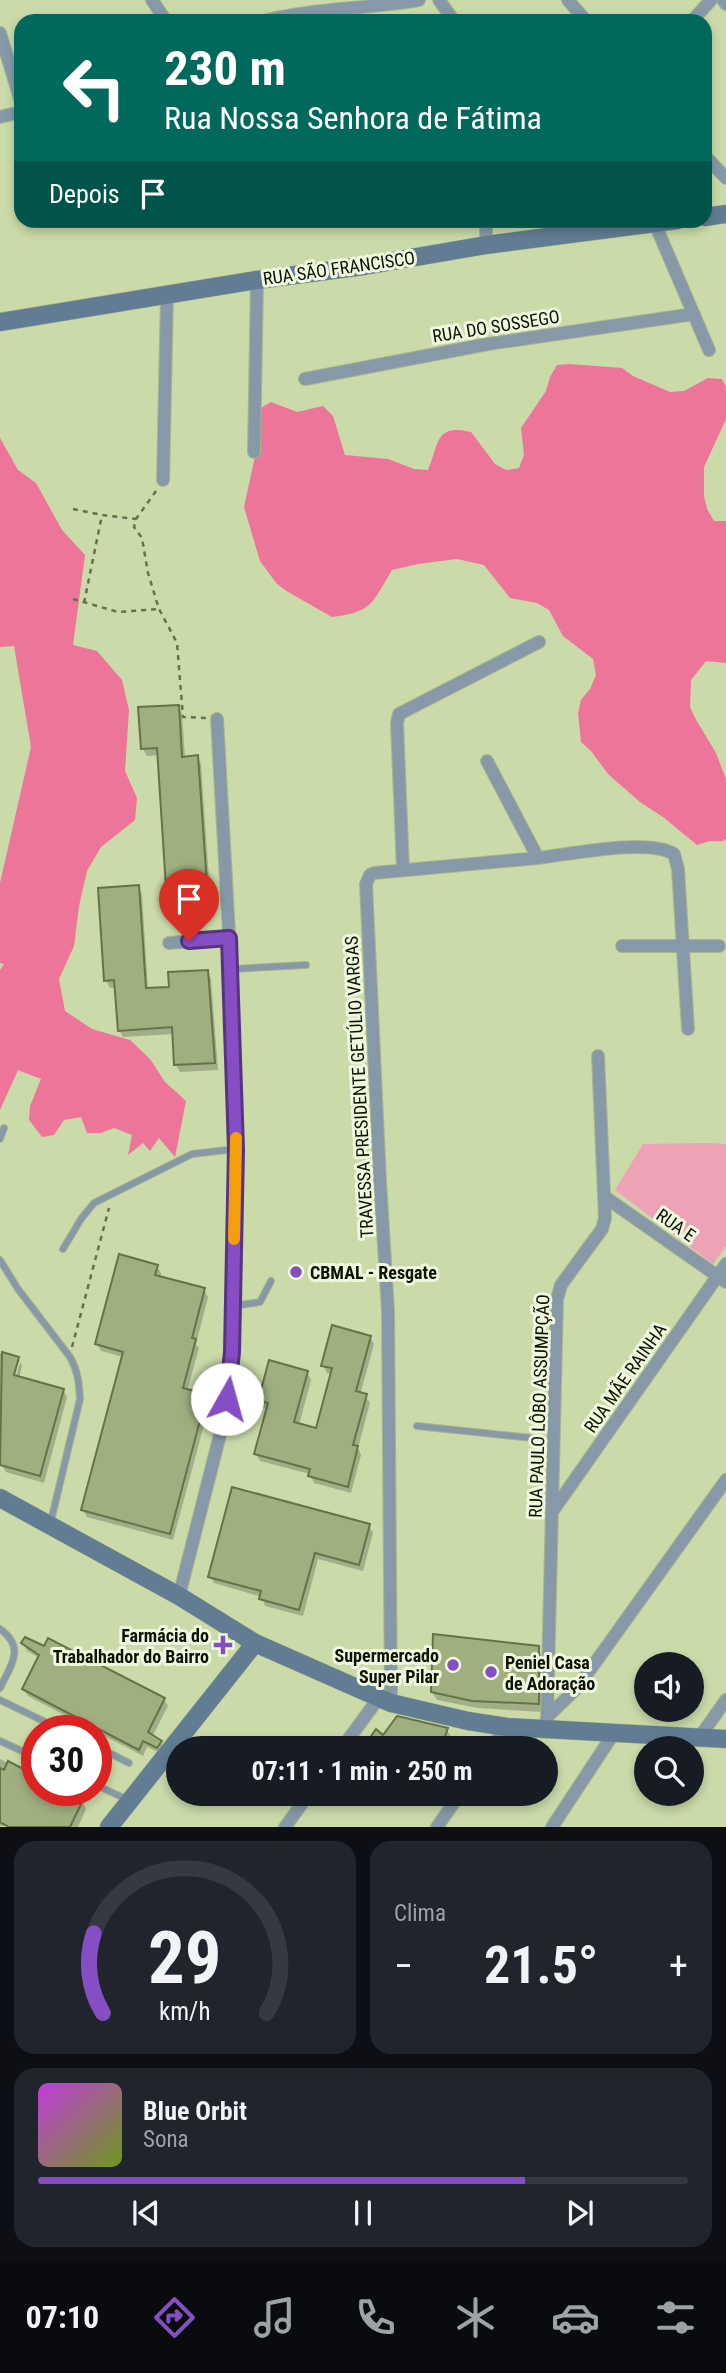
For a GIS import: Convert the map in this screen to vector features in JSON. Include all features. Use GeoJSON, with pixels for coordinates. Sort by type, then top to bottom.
{"type":"FeatureCollection","features":[{"type":"Feature","properties":{"kind":"street"},"geometry":{"type":"LineString","coordinates":[[288,14],[385,6],[419,0]]}},
{"type":"Feature","properties":{"kind":"street"},"geometry":{"type":"LineString","coordinates":[[568,0],[580,14]]}},
{"type":"Feature","properties":{"kind":"street"},"geometry":{"type":"LineString","coordinates":[[698,14],[711,0]]}},
{"type":"Feature","properties":{"kind":"street"},"geometry":{"type":"LineString","coordinates":[[0,33],[14,79]]}},
{"type":"Feature","properties":{"kind":"street"},"geometry":{"type":"LineString","coordinates":[[712,163],[726,178]]}},
{"type":"Feature","properties":{"kind":"street"},"geometry":{"type":"LineString","coordinates":[[486,228],[486,245]]}},
{"type":"Feature","properties":{"kind":"street","name":"RUA SÃO FRANCISCO"},"geometry":{"type":"LineString","coordinates":[[0,322],[486,245],[623,228]]}},
{"type":"Feature","properties":{"kind":"street"},"geometry":{"type":"LineString","coordinates":[[657,228],[709,350]]}},
{"type":"Feature","properties":{"kind":"street"},"geometry":{"type":"LineString","coordinates":[[254,452],[257,280]]}},
{"type":"Feature","properties":{"kind":"street"},"geometry":{"type":"LineString","coordinates":[[163,480],[167,295]]}},
{"type":"Feature","properties":{"kind":"street","name":"RUA DO SOSSEGO"},"geometry":{"type":"LineString","coordinates":[[305,379],[488,344],[694,314]]}},
{"type":"Feature","properties":{"kind":"street"},"geometry":{"type":"LineString","coordinates":[[403,870],[397,723],[400,714],[539,642]]}},
{"type":"Feature","properties":{"kind":"street"},"geometry":{"type":"LineString","coordinates":[[179,1596],[225,1415],[232,1352],[236,1149],[231,969],[216,719]]}},
{"type":"Feature","properties":{"kind":"street"},"geometry":{"type":"LineString","coordinates":[[487,761],[538,858]]}},
{"type":"Feature","properties":{"kind":"street","name":"TRAVESSA PRESIDENTE GETÚLIO VARGAS"},"geometry":{"type":"LineString","coordinates":[[384,1701],[388,1311],[366,884],[374,873],[639,846],[668,850],[674,854],[678,869],[682,945]]}},
{"type":"Feature","properties":{"kind":"street"},"geometry":{"type":"LineString","coordinates":[[169,943],[229,938]]}},
{"type":"Feature","properties":{"kind":"street"},"geometry":{"type":"LineString","coordinates":[[682,945],[688,1029]]}},
{"type":"Feature","properties":{"kind":"street"},"geometry":{"type":"LineString","coordinates":[[622,946],[719,946]]}},
{"type":"Feature","properties":{"kind":"street","name":"RUA PAULO LÔBO ASSUMPÇÃO"},"geometry":{"type":"LineString","coordinates":[[546,1723],[552,1511],[547,1440],[559,1292],[602,1229],[605,1218],[598,1056]]}},
{"type":"Feature","properties":{"kind":"street","name":"RUA E"},"geometry":{"type":"LineString","coordinates":[[605,1197],[722,1279]]}},
{"type":"Feature","properties":{"kind":"street","name":"RUA MÃE RAINHA"},"geometry":{"type":"LineString","coordinates":[[552,1511],[722,1279],[726,1264]]}},
{"type":"Feature","properties":{"kind":"street"},"geometry":{"type":"LineString","coordinates":[[546,1723],[577,1688],[726,1480]]}},
{"type":"Feature","properties":{"kind":"street"},"geometry":{"type":"LineString","coordinates":[[0,1498],[179,1596],[255,1643],[384,1701],[506,1727],[546,1723],[614,1734],[656,1736]]}},
{"type":"Feature","properties":{"kind":"street"},"geometry":{"type":"LineString","coordinates":[[112,1826],[255,1643]]}},
{"type":"Feature","properties":{"kind":"street"},"geometry":{"type":"LineString","coordinates":[[700,1736],[726,1700]]}},
{"type":"Feature","properties":{"kind":"street"},"geometry":{"type":"LineString","coordinates":[[353,1736],[384,1701]]}},
{"type":"Feature","properties":{"kind":"street"},"geometry":{"type":"LineString","coordinates":[[500,1736],[506,1727]]}},
{"type":"Feature","properties":{"kind":"street"},"geometry":{"type":"LineString","coordinates":[[552,1827],[614,1734]]}},
{"type":"Feature","properties":{"kind":"street"},"geometry":{"type":"LineString","coordinates":[[704,1738],[724,1737]]}},
{"type":"Feature","properties":{"kind":"street"},"geometry":{"type":"LineString","coordinates":[[285,1827],[300,1806]]}},
{"type":"Feature","properties":{"kind":"street"},"geometry":{"type":"LineString","coordinates":[[437,1827],[452,1806]]}},
{"type":"Feature","properties":{"kind":"lane"},"geometry":{"type":"LineString","coordinates":[[231,969],[306,965]]}},
{"type":"Feature","properties":{"kind":"lane"},"geometry":{"type":"LineString","coordinates":[[0,1139],[4,1128]]}},
{"type":"Feature","properties":{"kind":"lane"},"geometry":{"type":"LineString","coordinates":[[63,1249],[94,1203],[192,1154],[236,1149]]}},
{"type":"Feature","properties":{"kind":"lane"},"geometry":{"type":"LineString","coordinates":[[0,1260],[18,1289],[70,1357],[79,1382],[79,1399],[50,1527]]}},
{"type":"Feature","properties":{"kind":"lane"},"geometry":{"type":"LineString","coordinates":[[233,1306],[260,1302],[271,1281]]}},
{"type":"Feature","properties":{"kind":"lane"},"geometry":{"type":"LineString","coordinates":[[417,1426],[547,1440]]}},
{"type":"Feature","properties":{"kind":"lane"},"geometry":{"type":"LineString","coordinates":[[0,1629],[8,1635],[15,1649],[15,1657],[0,1688]]}},
{"type":"Feature","properties":{"kind":"lane"},"geometry":{"type":"LineString","coordinates":[[0,1700],[31,1715]]}},
{"type":"Feature","properties":{"kind":"lane"},"geometry":{"type":"LineString","coordinates":[[0,1741],[21,1751]]}},
{"type":"Feature","properties":{"kind":"lane"},"geometry":{"type":"LineString","coordinates":[[112,1754],[129,1763]]}},
{"type":"Feature","properties":{"kind":"lane"},"geometry":{"type":"LineString","coordinates":[[112,1793],[129,1801]]}},
{"type":"Feature","properties":{"kind":"path"},"geometry":{"type":"LineString","coordinates":[[163,480],[136,519],[134,527],[142,538],[148,573],[159,609],[177,643],[183,717],[216,719]]}},
{"type":"Feature","properties":{"kind":"path"},"geometry":{"type":"LineString","coordinates":[[73,509],[136,519]]}},
{"type":"Feature","properties":{"kind":"path"},"geometry":{"type":"LineString","coordinates":[[84,603],[102,515]]}},
{"type":"Feature","properties":{"kind":"path"},"geometry":{"type":"LineString","coordinates":[[73,599],[118,612],[159,609]]}},
{"type":"Feature","properties":{"kind":"path"},"geometry":{"type":"LineString","coordinates":[[70,1357],[112,1194]]}},
{"type":"Feature","properties":{"kind":"shaded area"},"geometry":{"type":"Polygon","coordinates":[[[557,365],[622,368],[633,376],[670,392],[684,391],[708,378],[722,379],[726,387],[726,419],[704,467],[704,496],[714,521],[726,521],[726,663],[706,661],[691,680],[690,707],[716,753],[726,779],[724,841],[697,845],[608,774],[581,742],[578,713],[581,700],[596,675],[593,659],[563,636],[549,610],[537,603],[510,598],[484,565],[457,559],[392,570],[375,598],[364,609],[332,617],[277,584],[260,561],[244,507],[259,438],[259,409],[271,402],[297,412],[323,406],[333,416],[345,455],[388,459],[414,469],[428,470],[444,433],[451,430],[471,432],[495,464],[506,470],[519,468],[524,455],[521,428],[546,391],[557,365]]]}},
{"type":"Feature","properties":{"kind":"shaded area"},"geometry":{"type":"Polygon","coordinates":[[[0,438],[18,470],[36,483],[62,530],[85,555],[73,645],[97,651],[122,680],[129,710],[125,771],[137,798],[135,820],[101,847],[87,871],[74,946],[59,979],[65,1011],[92,1029],[130,1040],[150,1059],[165,1082],[186,1101],[175,1157],[159,1138],[150,1151],[143,1143],[128,1155],[132,1135],[114,1128],[101,1133],[87,1133],[81,1117],[64,1120],[54,1135],[42,1137],[29,1120],[30,1106],[41,1079],[18,1070],[0,1110],[0,970],[4,964],[0,963],[0,883],[31,747],[14,646],[0,647],[0,438]]]}},
{"type":"Feature","properties":{"kind":"shaded area"},"geometry":{"type":"Polygon","coordinates":[[[643,1144],[726,1144],[726,1246],[713,1264],[615,1190],[643,1144]]]}},
{"type":"Feature","properties":{"kind":"building"},"geometry":{"type":"Polygon","coordinates":[[[179,705],[182,757],[198,755],[208,900],[167,903],[157,748],[141,749],[138,707],[179,705]]]}},
{"type":"Feature","properties":{"kind":"building"},"geometry":{"type":"Polygon","coordinates":[[[139,885],[146,988],[169,987],[168,972],[208,970],[215,1063],[174,1065],[172,1027],[118,1031],[114,980],[104,981],[98,888],[139,885]]]}},
{"type":"Feature","properties":{"kind":"building"},"geometry":{"type":"Polygon","coordinates":[[[119,1254],[158,1265],[155,1275],[205,1288],[192,1338],[196,1339],[183,1388],[207,1394],[170,1534],[81,1510],[123,1352],[95,1344],[119,1254]]]}},
{"type":"Feature","properties":{"kind":"building"},"geometry":{"type":"Polygon","coordinates":[[[332,1325],[371,1336],[356,1391],[367,1394],[353,1445],[358,1446],[348,1487],[308,1476],[310,1469],[254,1454],[268,1403],[258,1401],[269,1360],[308,1371],[294,1422],[316,1428],[332,1368],[321,1366],[332,1325]]]}},
{"type":"Feature","properties":{"kind":"building"},"geometry":{"type":"Polygon","coordinates":[[[2,1352],[19,1357],[14,1375],[64,1389],[40,1476],[0,1465],[2,1352]]]}},
{"type":"Feature","properties":{"kind":"building"},"geometry":{"type":"Polygon","coordinates":[[[232,1487],[370,1524],[359,1565],[315,1553],[299,1610],[259,1599],[261,1591],[208,1577],[232,1487]]]}},
{"type":"Feature","properties":{"kind":"building"},"geometry":{"type":"Polygon","coordinates":[[[433,1634],[539,1646],[539,1704],[472,1701],[431,1692],[433,1634]]]}},
{"type":"Feature","properties":{"kind":"building"},"geometry":{"type":"Polygon","coordinates":[[[25,1637],[44,1646],[48,1638],[165,1698],[148,1732],[162,1741],[157,1748],[143,1741],[139,1750],[112,1736],[112,1715],[72,1715],[22,1689],[39,1655],[21,1643],[25,1637]]]}},
{"type":"Feature","properties":{"kind":"building"},"geometry":{"type":"Polygon","coordinates":[[[397,1716],[448,1728],[445,1736],[371,1736],[376,1729],[383,1735],[397,1716]]]}},
{"type":"Feature","properties":{"kind":"building"},"geometry":{"type":"Polygon","coordinates":[[[8,1761],[21,1768],[21,1806],[80,1806],[70,1827],[9,1827],[0,1822],[0,1768],[4,1770],[8,1761]]]}},
{"type":"Feature","properties":{"kind":"slow traffic"},"geometry":{"type":"LineString","coordinates":[[234,1239],[236,1138]]}},
{"type":"Feature","properties":{"kind":"place","name":"CBMAL - Resgate"},"geometry":{"type":"Point","coordinates":[296,1272]}},
{"type":"Feature","properties":{"kind":"place","name":"Farmácia do Trabalhador do Bairro"},"geometry":{"type":"Point","coordinates":[223,1645]}},
{"type":"Feature","properties":{"kind":"place","name":"Supermercado Super Pilar"},"geometry":{"type":"Point","coordinates":[453,1665]}},
{"type":"Feature","properties":{"kind":"place","name":"Peniel Casa de Adoração"},"geometry":{"type":"Point","coordinates":[491,1672]}},
{"type":"Feature","properties":{"kind":"route"},"geometry":{"type":"LineString","coordinates":[[189,941],[229,938],[236,1149],[232,1352],[227,1399]]}}]}
